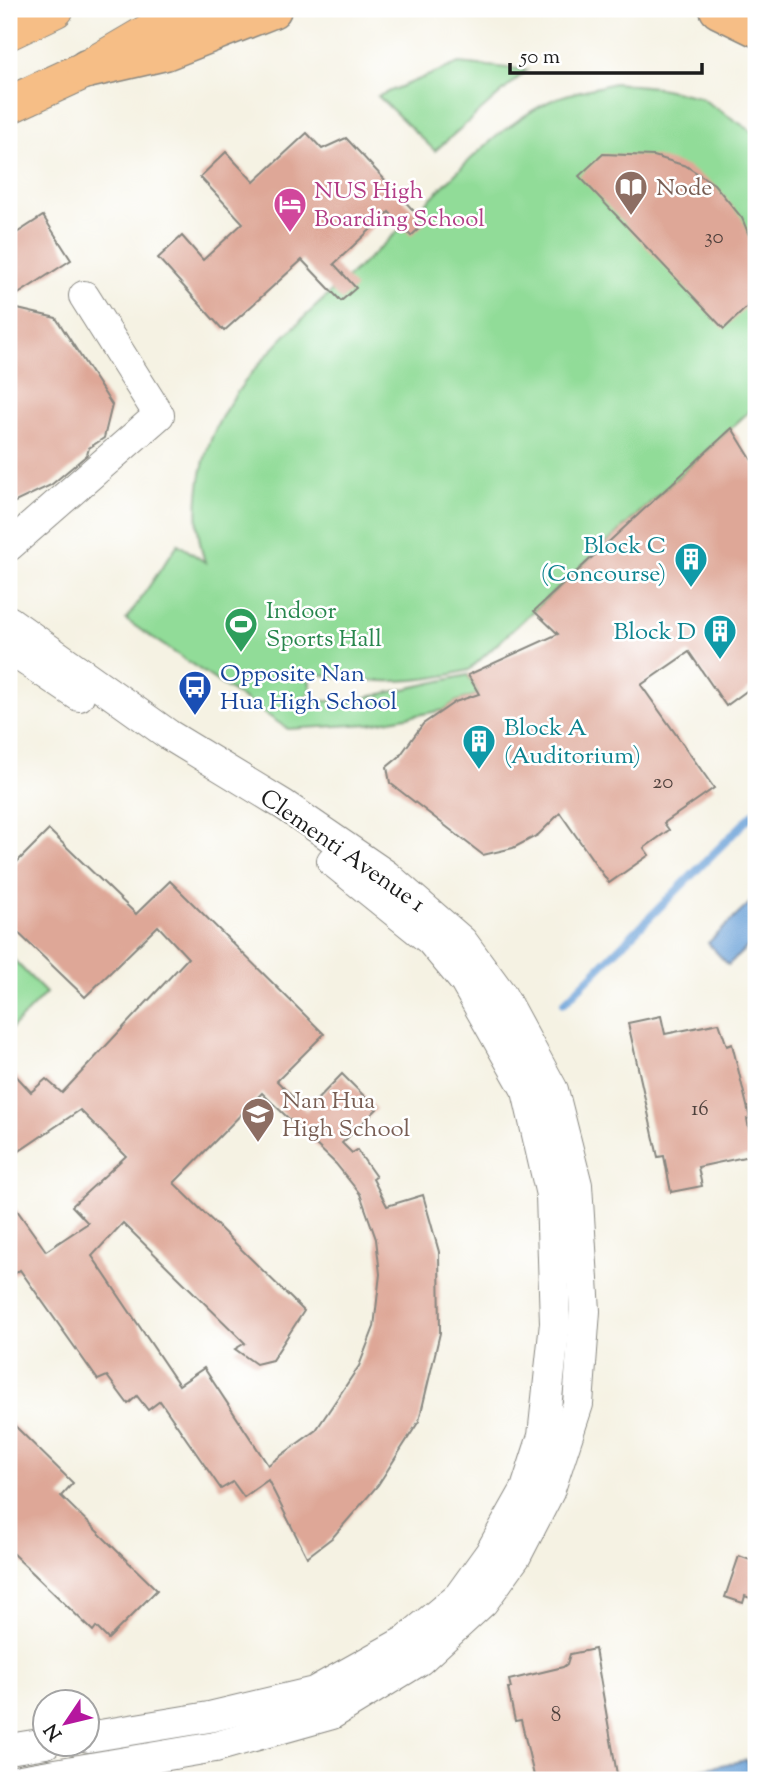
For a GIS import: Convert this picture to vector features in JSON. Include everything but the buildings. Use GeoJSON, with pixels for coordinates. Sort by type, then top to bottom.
{"type":"FeatureCollection","features":[{"type":"Feature","properties":{"kind":"highway"},"geometry":{"type":"LineString","coordinates":[[87,69],[165,51],[272,9]]}},
{"type":"Feature","properties":{"kind":"highway"},"geometry":{"type":"LineString","coordinates":[[719,9],[756,27]]}},
{"type":"Feature","properties":{"kind":"main road"},"geometry":{"type":"LineString","coordinates":[[9,31],[55,9]]}},
{"type":"Feature","properties":{"kind":"main road"},"geometry":{"type":"LineString","coordinates":[[9,105],[87,69],[189,9]]}},
{"type":"Feature","properties":{"kind":"street"},"geometry":{"type":"LineString","coordinates":[[9,546],[159,415],[84,296]]}},
{"type":"Feature","properties":{"kind":"street","name":"Clementi Avenue 1"},"geometry":{"type":"LineString","coordinates":[[9,621],[287,818],[430,940],[465,982],[527,1091],[551,1195],[585,1311],[578,1404],[549,1492],[516,1556],[474,1611],[420,1660],[332,1714],[215,1747],[20,1780]]}},
{"type":"Feature","properties":{"kind":"street","name":"Clementi Avenue 1"},"geometry":{"type":"LineString","coordinates":[[9,649],[159,750],[387,875],[438,918],[462,941],[496,986],[553,1090],[577,1185],[568,1259],[555,1323],[543,1436],[526,1489],[490,1553],[459,1595],[405,1640],[314,1692],[209,1717],[102,1735]]}},
{"type":"Feature","properties":{"kind":"street"},"geometry":{"type":"LineString","coordinates":[[465,982],[481,989],[496,986]]}},
{"type":"Feature","properties":{"kind":"street"},"geometry":{"type":"LineString","coordinates":[[9,1749],[32,1745]]}},
{"type":"Feature","properties":{"kind":"green space"},"geometry":{"type":"Polygon","coordinates":[[[459,63],[527,70],[435,151],[378,96],[459,63]]]}},
{"type":"Feature","properties":{"kind":"green space"},"geometry":{"type":"Polygon","coordinates":[[[614,83],[655,87],[699,97],[756,134],[756,405],[469,670],[408,681],[350,679],[308,672],[311,691],[302,701],[350,701],[468,675],[479,694],[455,702],[444,710],[369,724],[288,729],[126,620],[178,544],[205,562],[200,545],[197,508],[207,452],[221,418],[237,393],[277,344],[395,234],[467,162],[506,129],[526,114],[555,99],[614,83]]]}},
{"type":"Feature","properties":{"kind":"green space"},"geometry":{"type":"Polygon","coordinates":[[[9,955],[46,993],[9,1031],[9,955]]]}},
{"type":"Feature","properties":{"kind":"water"},"geometry":{"type":"Polygon","coordinates":[[[756,897],[756,939],[728,965],[708,943],[756,897]]]}},
{"type":"Feature","properties":{"kind":"water"},"geometry":{"type":"Polygon","coordinates":[[[747,1760],[751,1780],[692,1780],[690,1771],[747,1760]]]}},
{"type":"Feature","properties":{"kind":"waterway"},"geometry":{"type":"LineString","coordinates":[[564,1003],[756,811]]}},
{"type":"Feature","properties":{"kind":"place","name":"Node"},"geometry":{"type":"Point","coordinates":[631,217]}},
{"type":"Feature","properties":{"kind":"place","name":"NUS High Boarding School"},"geometry":{"type":"Point","coordinates":[290,234]}},
{"type":"Feature","properties":{"kind":"place","name":"Block C (Concourse)"},"geometry":{"type":"Point","coordinates":[691,589]}},
{"type":"Feature","properties":{"kind":"place","name":"Indoor Sports Hall"},"geometry":{"type":"Point","coordinates":[241,654]}},
{"type":"Feature","properties":{"kind":"place","name":"Block D"},"geometry":{"type":"Point","coordinates":[720,661]}},
{"type":"Feature","properties":{"kind":"place","name":"Opposite Nan Hua High School"},"geometry":{"type":"Point","coordinates":[195,717]}},
{"type":"Feature","properties":{"kind":"place","name":"Block A (Auditorium)"},"geometry":{"type":"Point","coordinates":[479,771]}},
{"type":"Feature","properties":{"kind":"place","name":"Nan Hua High School"},"geometry":{"type":"Point","coordinates":[258,1144]}}]}
